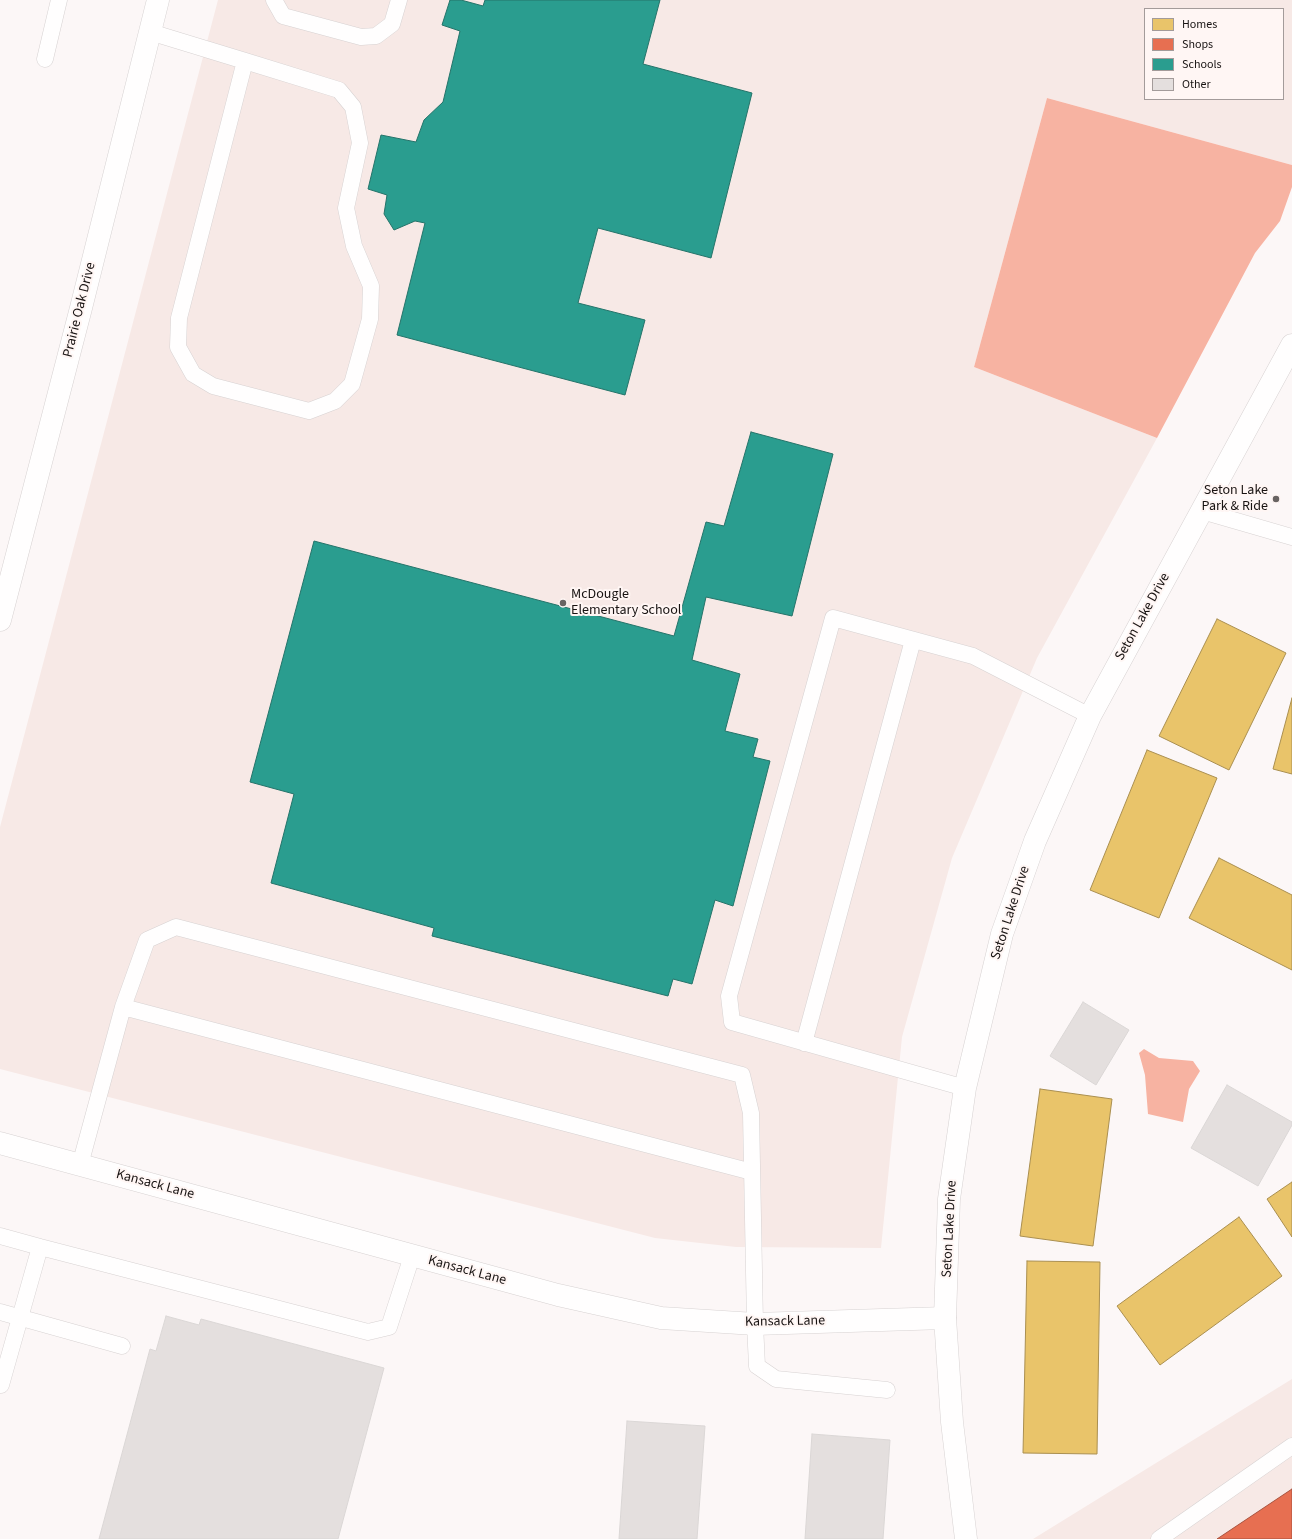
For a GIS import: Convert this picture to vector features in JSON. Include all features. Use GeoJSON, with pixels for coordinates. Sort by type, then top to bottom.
{"type":"FeatureCollection","features":[{"type":"Feature","properties":{"kind":"street","name":"Prairie Oak Drive"},"geometry":{"type":"LineString","coordinates":[[0,620],[79,315],[158,0]]}},
{"type":"Feature","properties":{"kind":"street","name":"Seton Lake Drive"},"geometry":{"type":"LineString","coordinates":[[966,1539],[952,1422],[945,1318],[950,1199],[965,1088],[1002,934],[1035,841],[1090,716],[1292,344]]}},
{"type":"Feature","properties":{"kind":"street","name":"Kansack Lane"},"geometry":{"type":"LineString","coordinates":[[0,1143],[558,1296],[661,1318],[755,1324],[945,1318]]}},
{"type":"Feature","properties":{"kind":"lane"},"geometry":{"type":"LineString","coordinates":[[45,58],[59,0]]}},
{"type":"Feature","properties":{"kind":"lane"},"geometry":{"type":"LineString","coordinates":[[274,0],[283,16],[361,37],[376,36],[392,24],[399,0]]}},
{"type":"Feature","properties":{"kind":"lane"},"geometry":{"type":"LineString","coordinates":[[150,32],[246,61],[339,90],[353,107],[360,143],[346,208],[354,246],[371,286],[370,319],[352,384],[335,401],[309,411],[213,386],[193,374],[178,347],[179,318],[246,61]]}},
{"type":"Feature","properties":{"kind":"lane"},"geometry":{"type":"LineString","coordinates":[[1202,511],[1290,533]]}},
{"type":"Feature","properties":{"kind":"lane"},"geometry":{"type":"LineString","coordinates":[[965,1088],[732,1022],[729,996],[833,618],[973,656],[1090,716]]}},
{"type":"Feature","properties":{"kind":"lane"},"geometry":{"type":"LineString","coordinates":[[804,1043],[913,640]]}},
{"type":"Feature","properties":{"kind":"lane"},"geometry":{"type":"LineString","coordinates":[[80,1165],[123,1007],[147,940],[176,927],[742,1075],[751,1113],[757,1366],[776,1379],[887,1390]]}},
{"type":"Feature","properties":{"kind":"lane"},"geometry":{"type":"LineString","coordinates":[[123,1007],[752,1172]]}},
{"type":"Feature","properties":{"kind":"lane"},"geometry":{"type":"LineString","coordinates":[[0,1236],[368,1332],[389,1327],[412,1256]]}},
{"type":"Feature","properties":{"kind":"lane"},"geometry":{"type":"LineString","coordinates":[[0,1386],[40,1246]]}},
{"type":"Feature","properties":{"kind":"lane"},"geometry":{"type":"LineString","coordinates":[[0,1312],[122,1346]]}},
{"type":"Feature","properties":{"kind":"lane"},"geometry":{"type":"LineString","coordinates":[[1158,1539],[1292,1446]]}},
{"type":"Feature","properties":{"kind":"shaded area","name":"McDougle Elementary School"},"geometry":{"type":"Polygon","coordinates":[[[218,0],[1292,0],[1292,165],[1047,98],[974,367],[1157,438],[1037,658],[952,858],[902,1037],[881,1248],[736,1247],[655,1238],[0,1069],[0,827],[218,0]]]}},
{"type":"Feature","properties":{"kind":"shaded area"},"geometry":{"type":"Polygon","coordinates":[[[1047,98],[1292,165],[1292,187],[1280,221],[1255,253],[1157,438],[974,367],[1047,98]]]}},
{"type":"Feature","properties":{"kind":"shaded area"},"geometry":{"type":"Polygon","coordinates":[[[1144,1049],[1159,1058],[1193,1061],[1200,1071],[1189,1089],[1183,1122],[1148,1114],[1145,1075],[1139,1053],[1144,1049]]]}},
{"type":"Feature","properties":{"kind":"shaded area"},"geometry":{"type":"Polygon","coordinates":[[[1292,1379],[1292,1539],[1033,1539],[1292,1379]]]}},
{"type":"Feature","properties":{"kind":"building: Homes"},"geometry":{"type":"Polygon","coordinates":[[[1217,619],[1286,653],[1229,770],[1159,736],[1217,619]]]}},
{"type":"Feature","properties":{"kind":"building: Homes"},"geometry":{"type":"Polygon","coordinates":[[[1292,698],[1292,774],[1273,769],[1292,698]]]}},
{"type":"Feature","properties":{"kind":"building: Homes"},"geometry":{"type":"Polygon","coordinates":[[[1147,750],[1217,778],[1159,918],[1090,890],[1147,750]]]}},
{"type":"Feature","properties":{"kind":"building: Homes"},"geometry":{"type":"Polygon","coordinates":[[[1219,858],[1292,895],[1292,970],[1189,918],[1219,858]]]}},
{"type":"Feature","properties":{"kind":"building: Homes"},"geometry":{"type":"Polygon","coordinates":[[[1040,1089],[1112,1099],[1093,1246],[1020,1236],[1040,1089]]]}},
{"type":"Feature","properties":{"kind":"building: Homes"},"geometry":{"type":"Polygon","coordinates":[[[1292,1182],[1292,1237],[1267,1199],[1292,1182]]]}},
{"type":"Feature","properties":{"kind":"building: Homes"},"geometry":{"type":"Polygon","coordinates":[[[1239,1217],[1282,1276],[1160,1365],[1117,1306],[1239,1217]]]}},
{"type":"Feature","properties":{"kind":"building: Homes"},"geometry":{"type":"Polygon","coordinates":[[[1027,1261],[1100,1262],[1097,1454],[1023,1453],[1027,1261]]]}},
{"type":"Feature","properties":{"kind":"building: Shops"},"geometry":{"type":"Polygon","coordinates":[[[1292,1489],[1292,1539],[1217,1539],[1292,1489]]]}},
{"type":"Feature","properties":{"kind":"building: Schools"},"geometry":{"type":"Polygon","coordinates":[[[450,0],[461,0],[483,6],[485,0],[660,0],[643,64],[752,93],[711,258],[598,228],[578,303],[645,320],[625,395],[397,335],[425,223],[415,221],[394,230],[384,214],[387,195],[368,189],[381,135],[416,142],[424,120],[443,102],[460,31],[442,25],[450,0]]]}},
{"type":"Feature","properties":{"kind":"building: Schools"},"geometry":{"type":"Polygon","coordinates":[[[751,432],[833,454],[792,616],[706,597],[692,660],[740,674],[725,731],[758,739],[753,757],[770,761],[733,906],[715,900],[692,984],[673,979],[668,996],[432,936],[434,928],[271,883],[294,794],[250,782],[314,541],[674,636],[706,522],[724,526],[751,432]]]}},
{"type":"Feature","properties":{"kind":"building: Other"},"geometry":{"type":"Polygon","coordinates":[[[1083,1002],[1129,1030],[1096,1085],[1050,1056],[1083,1002]]]}},
{"type":"Feature","properties":{"kind":"building: Other"},"geometry":{"type":"Polygon","coordinates":[[[1227,1085],[1292,1122],[1292,1125],[1258,1186],[1191,1148],[1227,1085]]]}},
{"type":"Feature","properties":{"kind":"building: Other"},"geometry":{"type":"Polygon","coordinates":[[[166,1316],[199,1325],[201,1319],[384,1368],[338,1539],[99,1539],[150,1349],[156,1351],[166,1316]]]}},
{"type":"Feature","properties":{"kind":"building: Other"},"geometry":{"type":"Polygon","coordinates":[[[627,1421],[705,1426],[697,1539],[619,1539],[627,1421]]]}},
{"type":"Feature","properties":{"kind":"building: Other"},"geometry":{"type":"Polygon","coordinates":[[[812,1434],[890,1440],[883,1539],[805,1539],[812,1434]]]}},
{"type":"Feature","properties":{"kind":"place","name":"Seton Lake Park & Ride"},"geometry":{"type":"Point","coordinates":[1276,499]}},
{"type":"Feature","properties":{"kind":"place","name":"McDougle Elementary School"},"geometry":{"type":"Point","coordinates":[563,603]}}]}
